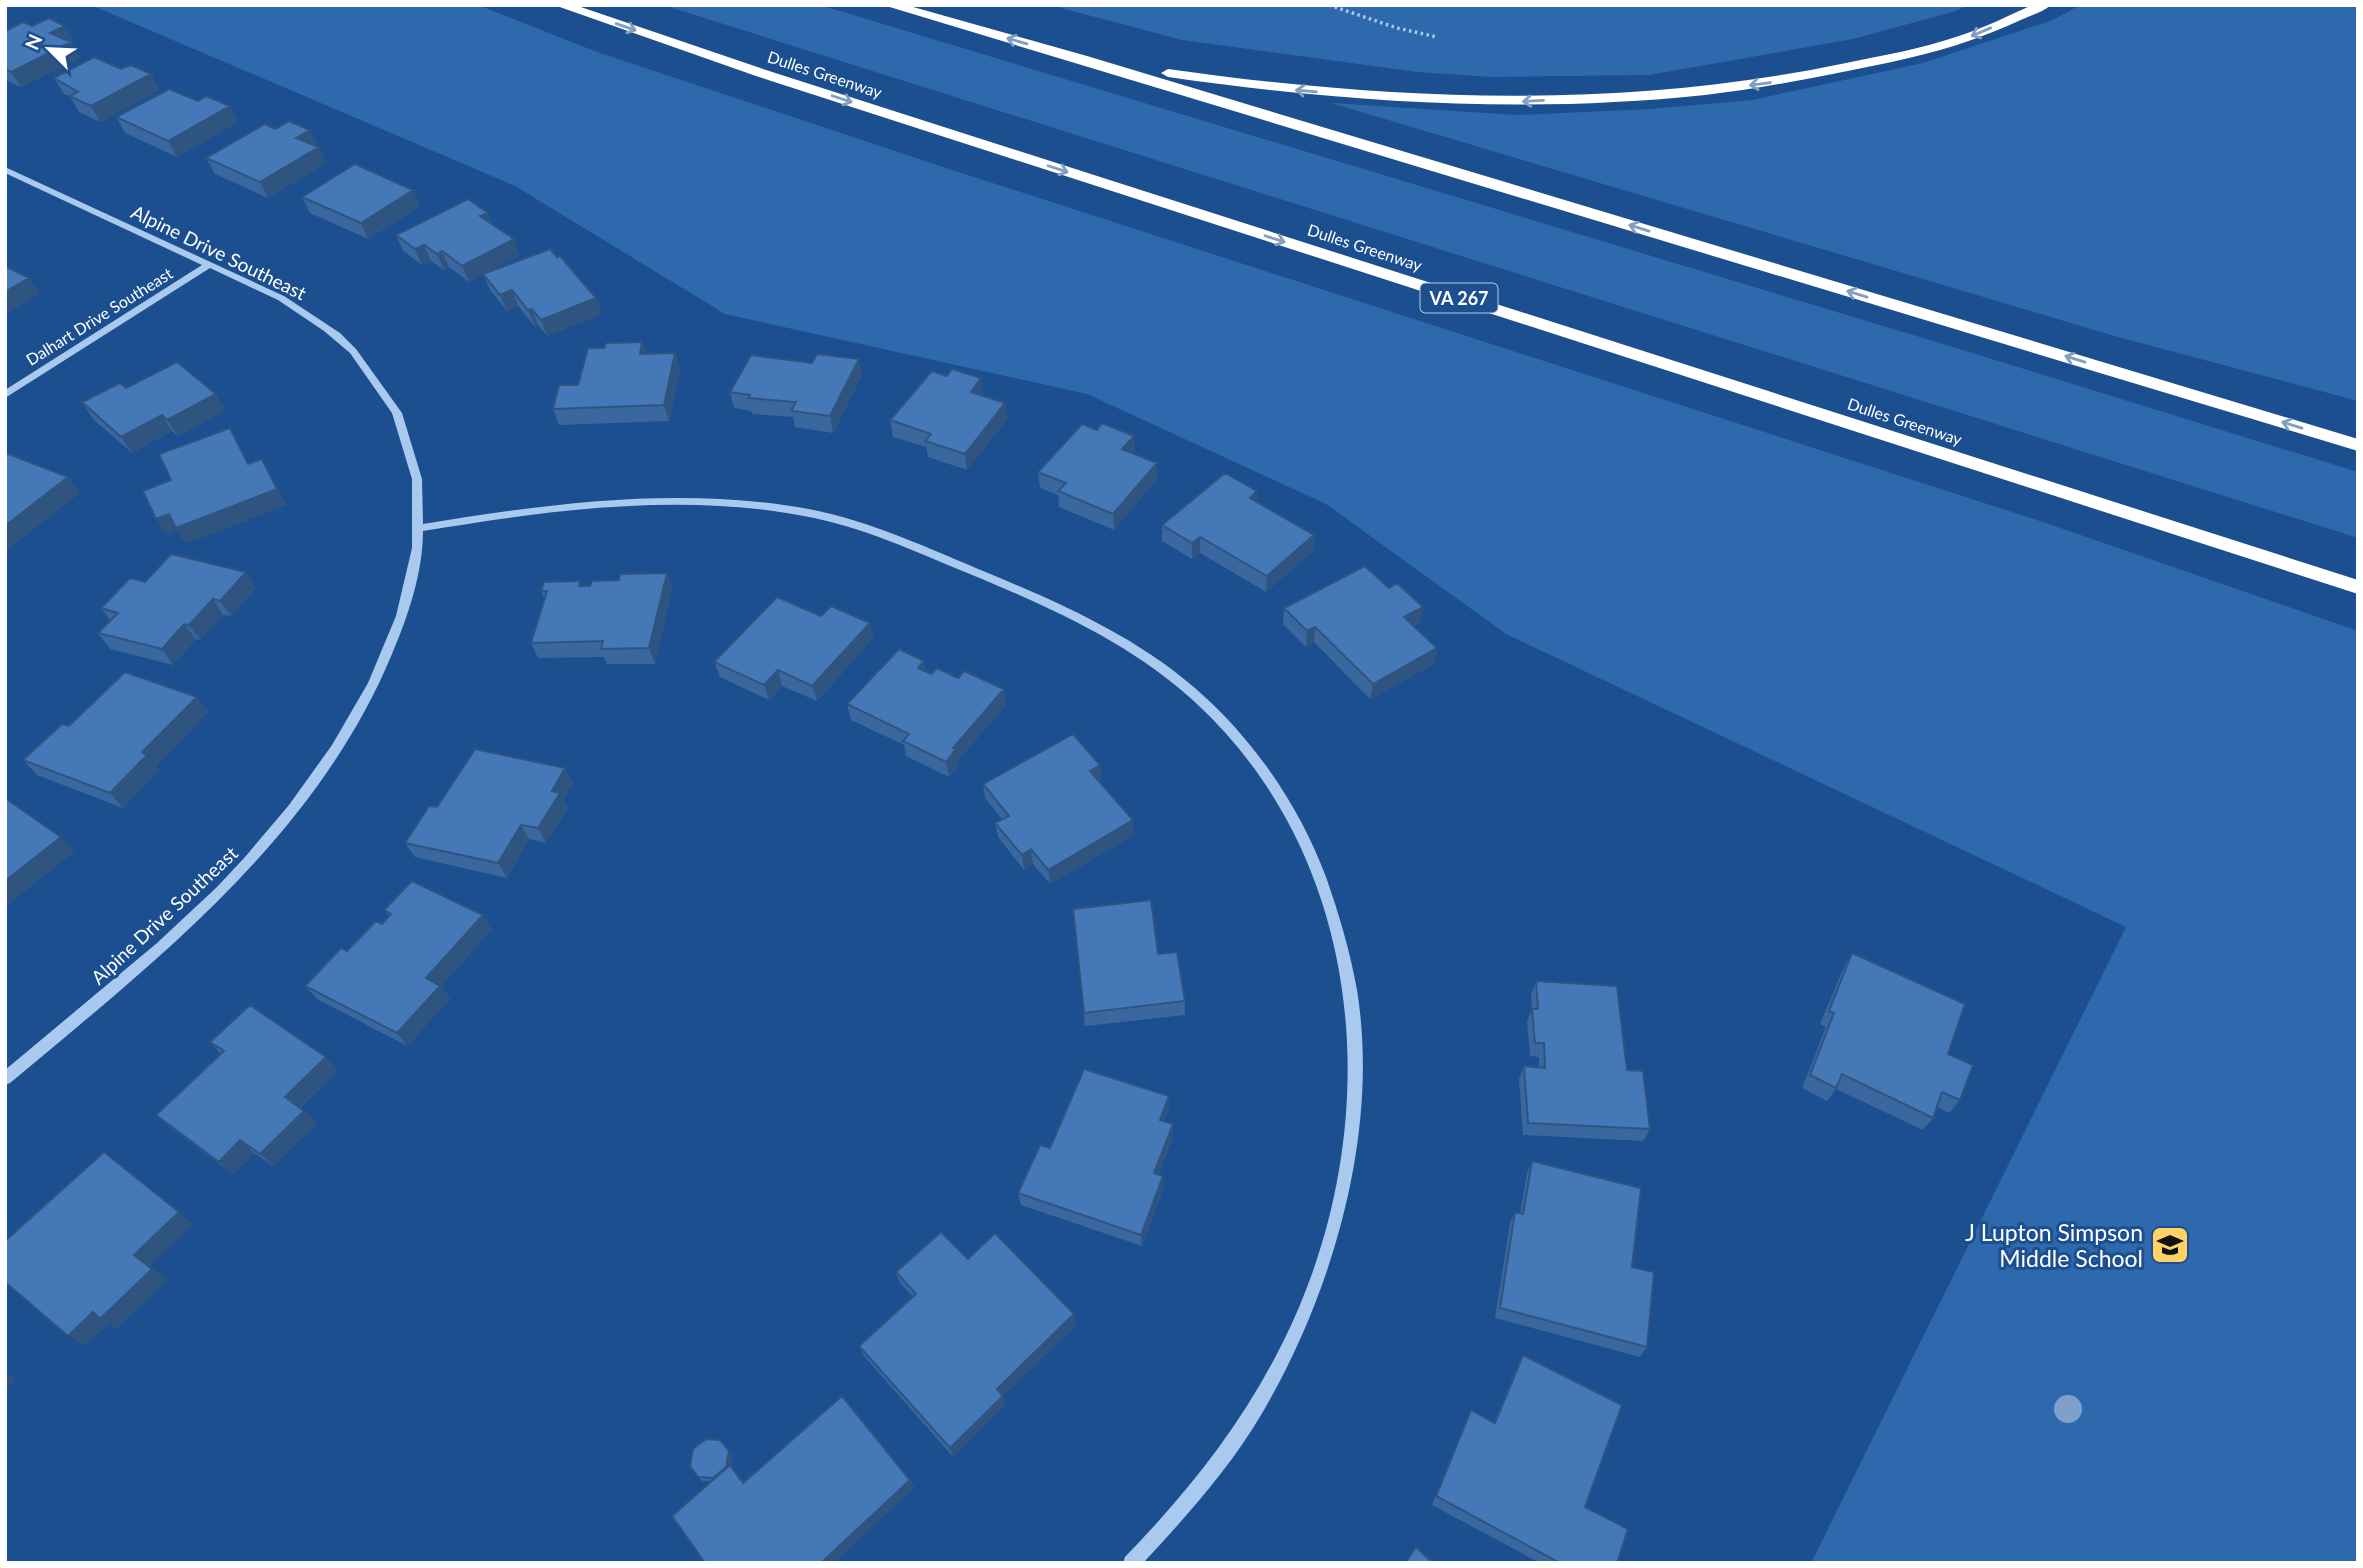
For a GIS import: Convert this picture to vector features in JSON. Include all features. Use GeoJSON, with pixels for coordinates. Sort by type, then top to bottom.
{"type":"FeatureCollection","features":[{"type":"Feature","properties":{"kind":"highway","name":"Dulles Greenway"},"geometry":{"type":"LineString","coordinates":[[561,5],[761,73],[2358,587]]}},
{"type":"Feature","properties":{"kind":"highway"},"geometry":{"type":"LineString","coordinates":[[890,5],[1082,59],[2358,445]]}},
{"type":"Feature","properties":{"kind":"highway"},"geometry":{"type":"LineString","coordinates":[[1082,59],[1248,86],[1395,98],[1519,102],[1685,94],[1808,77],[1957,42],[2044,5]]}},
{"type":"Feature","properties":{"kind":"street","name":"Alpine Drive Southeast"},"geometry":{"type":"LineString","coordinates":[[5,170],[281,298],[322,324],[353,350],[385,390],[408,439],[418,482],[419,528],[406,605],[388,658],[355,722],[308,792],[248,863],[178,932],[5,1079]]}},
{"type":"Feature","properties":{"kind":"street","name":"Dalhart Drive Southeast"},"geometry":{"type":"LineString","coordinates":[[5,395],[210,264]]}},
{"type":"Feature","properties":{"kind":"street"},"geometry":{"type":"LineString","coordinates":[[419,528],[592,502],[674,499],[744,503],[816,515],[881,534],[1065,609],[1125,642],[1185,686],[1237,737],[1291,813],[1326,888],[1347,962],[1355,1029],[1357,1056],[1353,1134],[1335,1226],[1303,1318],[1255,1410],[1178,1515],[1131,1563]]}},
{"type":"Feature","properties":{"kind":"path"},"geometry":{"type":"LineString","coordinates":[[1329,5],[1387,25],[1437,37]]}},
{"type":"Feature","properties":{"kind":"shaded area"},"geometry":{"type":"Polygon","coordinates":[[[91,5],[478,5],[597,52],[943,167],[2043,522],[2358,631],[2358,1563],[1811,1563],[2126,927],[1506,634],[1326,504],[1087,394],[725,314],[515,186],[91,5]]]}},
{"type":"Feature","properties":{"kind":"shaded area"},"geometry":{"type":"Polygon","coordinates":[[[663,5],[820,5],[2358,472],[2358,538],[663,5]]]}},
{"type":"Feature","properties":{"kind":"shaded area"},"geometry":{"type":"Polygon","coordinates":[[[1050,5],[1968,5],[1956,11],[1853,39],[1649,75],[1492,77],[1417,72],[1182,40],[1050,5]]]}},
{"type":"Feature","properties":{"kind":"shaded area"},"geometry":{"type":"Polygon","coordinates":[[[2080,5],[2358,5],[2358,401],[2118,337],[1331,103],[1517,115],[1651,109],[1752,100],[1923,63],[2053,20],[2080,5]]]}},
{"type":"Feature","properties":{"kind":"building"},"geometry":{"type":"Polygon","coordinates":[[[49,18],[65,26],[50,33],[71,42],[11,72],[5,69],[5,31],[23,22],[32,26],[49,18]]]}},
{"type":"Feature","properties":{"kind":"building"},"geometry":{"type":"Polygon","coordinates":[[[94,57],[121,69],[131,65],[151,74],[91,106],[69,96],[78,92],[54,78],[94,57]]]}},
{"type":"Feature","properties":{"kind":"building"},"geometry":{"type":"Polygon","coordinates":[[[169,89],[198,101],[206,96],[230,106],[168,141],[116,117],[169,89]]]}},
{"type":"Feature","properties":{"kind":"building"},"geometry":{"type":"Polygon","coordinates":[[[289,121],[310,130],[296,138],[319,147],[260,182],[206,158],[265,124],[275,129],[289,121]]]}},
{"type":"Feature","properties":{"kind":"building"},"geometry":{"type":"Polygon","coordinates":[[[355,164],[413,190],[361,223],[302,197],[355,164]]]}},
{"type":"Feature","properties":{"kind":"building"},"geometry":{"type":"Polygon","coordinates":[[[468,199],[488,213],[480,216],[514,239],[462,266],[442,251],[437,254],[424,245],[415,249],[396,235],[468,199]]]}},
{"type":"Feature","properties":{"kind":"building"},"geometry":{"type":"Polygon","coordinates":[[[550,249],[557,257],[560,256],[596,298],[541,320],[532,309],[528,310],[512,290],[500,295],[483,274],[550,249]]]}},
{"type":"Feature","properties":{"kind":"building"},"geometry":{"type":"Polygon","coordinates":[[[5,266],[29,278],[5,292],[5,266]]]}},
{"type":"Feature","properties":{"kind":"building"},"geometry":{"type":"Polygon","coordinates":[[[642,342],[640,354],[675,353],[664,405],[553,409],[559,385],[578,385],[588,348],[604,348],[606,343],[642,342]]]}},
{"type":"Feature","properties":{"kind":"building"},"geometry":{"type":"Polygon","coordinates":[[[817,354],[859,359],[830,416],[791,411],[796,402],[748,398],[750,395],[730,392],[751,355],[812,363],[817,354]]]}},
{"type":"Feature","properties":{"kind":"building"},"geometry":{"type":"Polygon","coordinates":[[[177,362],[216,394],[167,420],[162,415],[121,437],[82,402],[120,383],[126,388],[177,362]]]}},
{"type":"Feature","properties":{"kind":"building"},"geometry":{"type":"Polygon","coordinates":[[[952,369],[981,378],[971,392],[1005,403],[965,454],[925,441],[931,434],[890,420],[932,371],[947,376],[952,369]]]}},
{"type":"Feature","properties":{"kind":"building"},"geometry":{"type":"Polygon","coordinates":[[[1102,423],[1134,436],[1122,449],[1157,463],[1113,514],[1058,491],[1066,483],[1038,472],[1082,424],[1097,430],[1102,423]]]}},
{"type":"Feature","properties":{"kind":"building"},"geometry":{"type":"Polygon","coordinates":[[[230,428],[248,464],[262,459],[277,489],[176,528],[169,514],[156,519],[143,491],[171,480],[159,454],[230,428]]]}},
{"type":"Feature","properties":{"kind":"building"},"geometry":{"type":"Polygon","coordinates":[[[5,454],[68,477],[5,526],[5,454]]]}},
{"type":"Feature","properties":{"kind":"building"},"geometry":{"type":"Polygon","coordinates":[[[1225,473],[1257,491],[1250,498],[1314,535],[1267,576],[1200,537],[1192,543],[1162,525],[1225,473]]]}},
{"type":"Feature","properties":{"kind":"building"},"geometry":{"type":"Polygon","coordinates":[[[171,554],[246,572],[220,601],[213,599],[189,625],[184,624],[162,649],[98,633],[118,613],[101,608],[130,578],[145,582],[171,554]]]}},
{"type":"Feature","properties":{"kind":"building"},"geometry":{"type":"Polygon","coordinates":[[[1365,566],[1389,588],[1397,583],[1423,607],[1404,617],[1437,648],[1373,684],[1315,627],[1307,631],[1284,608],[1365,566]]]}},
{"type":"Feature","properties":{"kind":"building"},"geometry":{"type":"Polygon","coordinates":[[[667,573],[649,648],[601,649],[603,641],[531,643],[547,591],[541,591],[544,582],[580,581],[579,586],[590,586],[592,581],[619,580],[620,574],[667,573]]]}},
{"type":"Feature","properties":{"kind":"building"},"geometry":{"type":"Polygon","coordinates":[[[777,597],[821,616],[831,606],[870,623],[812,686],[778,670],[764,685],[714,662],[777,597]]]}},
{"type":"Feature","properties":{"kind":"building"},"geometry":{"type":"Polygon","coordinates":[[[899,649],[924,661],[918,668],[931,674],[937,668],[958,678],[964,671],[1004,689],[953,748],[956,749],[946,762],[903,741],[909,734],[847,704],[899,649]]]}},
{"type":"Feature","properties":{"kind":"building"},"geometry":{"type":"Polygon","coordinates":[[[125,672],[197,697],[142,752],[147,755],[110,793],[23,760],[62,724],[69,726],[125,672]]]}},
{"type":"Feature","properties":{"kind":"building"},"geometry":{"type":"Polygon","coordinates":[[[1073,734],[1100,765],[1090,771],[1133,820],[1048,870],[1031,849],[1022,855],[995,823],[1009,816],[983,784],[1073,734]]]}},
{"type":"Feature","properties":{"kind":"building"},"geometry":{"type":"Polygon","coordinates":[[[475,749],[565,768],[552,791],[560,793],[538,828],[521,825],[498,863],[405,843],[429,806],[437,807],[475,749]]]}},
{"type":"Feature","properties":{"kind":"building"},"geometry":{"type":"Polygon","coordinates":[[[5,798],[61,837],[5,881],[5,798]]]}},
{"type":"Feature","properties":{"kind":"building"},"geometry":{"type":"Polygon","coordinates":[[[412,881],[483,915],[426,978],[440,986],[397,1033],[305,986],[341,948],[347,951],[376,921],[382,924],[391,914],[384,910],[412,881]]]}},
{"type":"Feature","properties":{"kind":"building"},"geometry":{"type":"Polygon","coordinates":[[[1151,900],[1158,954],[1177,952],[1185,1001],[1084,1013],[1073,909],[1151,900]]]}},
{"type":"Feature","properties":{"kind":"building"},"geometry":{"type":"Polygon","coordinates":[[[1852,953],[1965,1004],[1948,1054],[1973,1065],[1960,1100],[1942,1092],[1933,1118],[1842,1074],[1836,1088],[1810,1075],[1834,1013],[1829,1011],[1852,953]]]}},
{"type":"Feature","properties":{"kind":"building"},"geometry":{"type":"Polygon","coordinates":[[[1536,981],[1617,986],[1627,1070],[1643,1071],[1650,1129],[1528,1123],[1524,1066],[1545,1068],[1544,1043],[1535,1043],[1532,1009],[1538,1009],[1536,981]]]}},
{"type":"Feature","properties":{"kind":"building"},"geometry":{"type":"Polygon","coordinates":[[[250,1005],[326,1057],[285,1097],[304,1111],[260,1154],[240,1140],[219,1162],[156,1115],[224,1051],[210,1042],[250,1005]]]}},
{"type":"Feature","properties":{"kind":"building"},"geometry":{"type":"Polygon","coordinates":[[[1084,1069],[1169,1096],[1160,1120],[1173,1124],[1154,1173],[1163,1176],[1141,1235],[1018,1193],[1040,1145],[1050,1148],[1084,1069]]]}},
{"type":"Feature","properties":{"kind":"building"},"geometry":{"type":"Polygon","coordinates":[[[104,1152],[179,1212],[134,1255],[152,1269],[100,1319],[93,1312],[68,1336],[5,1282],[5,1241],[104,1152]]]}},
{"type":"Feature","properties":{"kind":"building"},"geometry":{"type":"Polygon","coordinates":[[[1532,1161],[1641,1188],[1632,1267],[1654,1272],[1647,1347],[1500,1308],[1515,1212],[1523,1214],[1532,1161]]]}},
{"type":"Feature","properties":{"kind":"building"},"geometry":{"type":"Polygon","coordinates":[[[941,1232],[968,1259],[995,1233],[1074,1314],[997,1389],[1003,1396],[950,1448],[859,1346],[916,1294],[896,1272],[941,1232]]]}},
{"type":"Feature","properties":{"kind":"building"},"geometry":{"type":"Polygon","coordinates":[[[1523,1355],[1622,1405],[1585,1507],[1628,1529],[1617,1563],[1560,1563],[1436,1496],[1471,1410],[1495,1423],[1523,1355]]]}},
{"type":"Feature","properties":{"kind":"building"},"geometry":{"type":"Polygon","coordinates":[[[842,1396],[910,1480],[821,1563],[705,1563],[672,1516],[730,1465],[743,1483],[842,1396]]]}},
{"type":"Feature","properties":{"kind":"building"},"geometry":{"type":"Polygon","coordinates":[[[706,1439],[720,1440],[729,1451],[726,1467],[713,1478],[698,1477],[690,1466],[693,1449],[706,1439]]]}},
{"type":"Feature","properties":{"kind":"building"},"geometry":{"type":"Polygon","coordinates":[[[1416,1547],[1433,1563],[1405,1563],[1416,1547]]]}},
{"type":"Feature","properties":{"kind":"place","name":"J Lupton Simpson Middle School"},"geometry":{"type":"Point","coordinates":[2170,1245]}}]}
